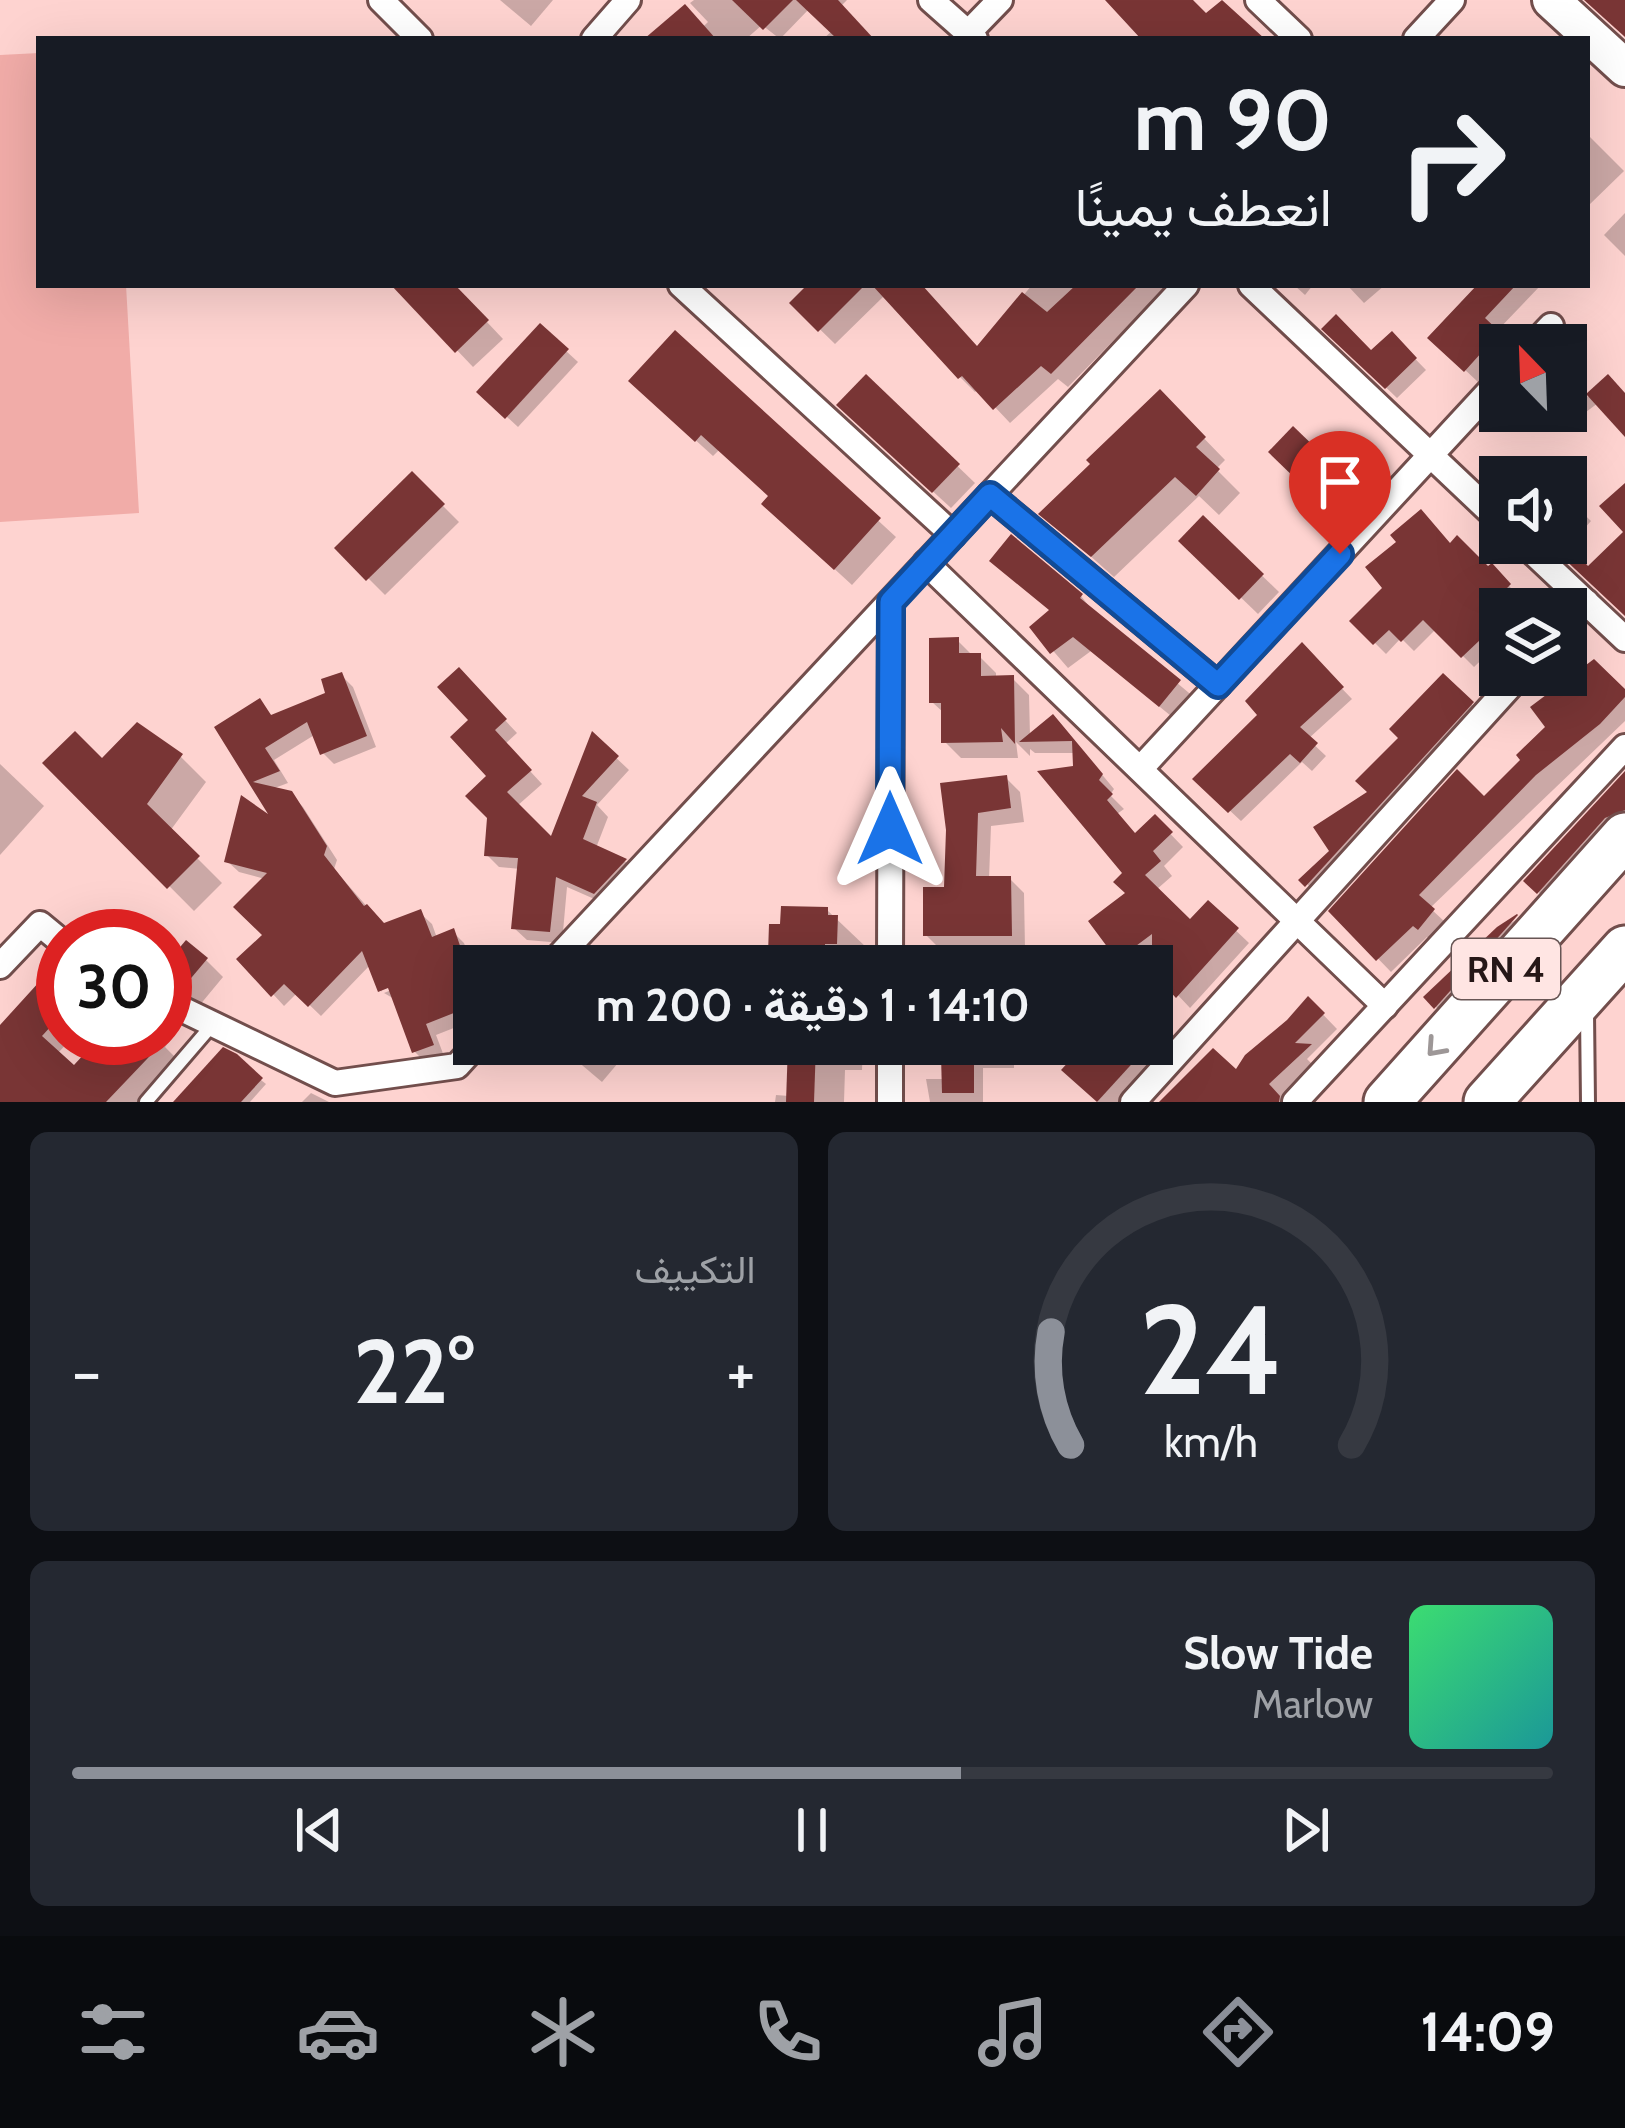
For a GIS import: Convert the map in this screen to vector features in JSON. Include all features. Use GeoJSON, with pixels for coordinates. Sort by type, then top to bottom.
{"type":"FeatureCollection","features":[{"type":"Feature","properties":{"kind":"highway","name":"RN 4"},"geometry":{"type":"LineString","coordinates":[[1387,1102],[1625,836]]}},
{"type":"Feature","properties":{"kind":"highway","name":"RN 4"},"geometry":{"type":"LineString","coordinates":[[1487,1102],[1625,949]]}},
{"type":"Feature","properties":{"kind":"main road"},"geometry":{"type":"LineString","coordinates":[[1551,0],[1625,68]]}},
{"type":"Feature","properties":{"kind":"street"},"geometry":{"type":"LineString","coordinates":[[381,0],[417,36]]}},
{"type":"Feature","properties":{"kind":"street"},"geometry":{"type":"LineString","coordinates":[[597,36],[628,0]]}},
{"type":"Feature","properties":{"kind":"street"},"geometry":{"type":"LineString","coordinates":[[932,0],[972,36],[1000,0]]}},
{"type":"Feature","properties":{"kind":"street"},"geometry":{"type":"LineString","coordinates":[[1258,0],[1296,36]]}},
{"type":"Feature","properties":{"kind":"street"},"geometry":{"type":"LineString","coordinates":[[1419,36],[1452,0]]}},
{"type":"Feature","properties":{"kind":"street"},"geometry":{"type":"LineString","coordinates":[[684,288],[953,535]]}},
{"type":"Feature","properties":{"kind":"street"},"geometry":{"type":"LineString","coordinates":[[570,945],[1183,288]]}},
{"type":"Feature","properties":{"kind":"street"},"geometry":{"type":"LineString","coordinates":[[1254,288],[1479,501]]}},
{"type":"Feature","properties":{"kind":"street"},"geometry":{"type":"LineString","coordinates":[[1141,768],[1479,403]]}},
{"type":"Feature","properties":{"kind":"street"},"geometry":{"type":"LineString","coordinates":[[990,495],[1218,685]]}},
{"type":"Feature","properties":{"kind":"street"},"geometry":{"type":"LineString","coordinates":[[926,563],[1384,1006]]}},
{"type":"Feature","properties":{"kind":"street"},"geometry":{"type":"LineString","coordinates":[[1545,564],[1571,588]]}},
{"type":"Feature","properties":{"kind":"street"},"geometry":{"type":"LineString","coordinates":[[890,945],[891,602]]}},
{"type":"Feature","properties":{"kind":"street"},"geometry":{"type":"LineString","coordinates":[[1587,603],[1625,639]]}},
{"type":"Feature","properties":{"kind":"street"},"geometry":{"type":"LineString","coordinates":[[1132,1102],[1501,696]]}},
{"type":"Feature","properties":{"kind":"street"},"geometry":{"type":"LineString","coordinates":[[1295,1102],[1625,747]]}},
{"type":"Feature","properties":{"kind":"street"},"geometry":{"type":"LineString","coordinates":[[0,966],[36,928]]}},
{"type":"Feature","properties":{"kind":"street"},"geometry":{"type":"LineString","coordinates":[[192,1014],[335,1083],[458,1065]]}},
{"type":"Feature","properties":{"kind":"street"},"geometry":{"type":"LineString","coordinates":[[890,1065],[890,1102]]}},
{"type":"Feature","properties":{"kind":"lane"},"geometry":{"type":"LineString","coordinates":[[1587,992],[1588,1102]]}},
{"type":"Feature","properties":{"kind":"lane"},"geometry":{"type":"LineString","coordinates":[[146,1102],[213,1024]]}},
{"type":"Feature","properties":{"kind":"shaded area"},"geometry":{"type":"Polygon","coordinates":[[[36,53],[36,288],[126,288],[139,513],[0,522],[0,55],[36,53]]]}},
{"type":"Feature","properties":{"kind":"building"},"geometry":{"type":"Polygon","coordinates":[[[732,0],[793,0],[763,30],[732,0]]]}},
{"type":"Feature","properties":{"kind":"building"},"geometry":{"type":"Polygon","coordinates":[[[796,0],[838,0],[871,36],[834,36],[796,0]]]}},
{"type":"Feature","properties":{"kind":"building"},"geometry":{"type":"Polygon","coordinates":[[[1105,0],[1193,0],[1206,13],[1222,0],[1262,36],[1138,36],[1105,0]]]}},
{"type":"Feature","properties":{"kind":"building"},"geometry":{"type":"Polygon","coordinates":[[[1584,0],[1625,0],[1625,37],[1584,0]]]}},
{"type":"Feature","properties":{"kind":"building"},"geometry":{"type":"Polygon","coordinates":[[[685,4],[713,36],[648,36],[685,4]]]}},
{"type":"Feature","properties":{"kind":"building"},"geometry":{"type":"Polygon","coordinates":[[[394,288],[458,288],[489,320],[455,353],[394,288]]]}},
{"type":"Feature","properties":{"kind":"building"},"geometry":{"type":"Polygon","coordinates":[[[804,288],[862,288],[818,332],[789,303],[804,288]]]}},
{"type":"Feature","properties":{"kind":"building"},"geometry":{"type":"Polygon","coordinates":[[[875,288],[925,288],[977,346],[1022,292],[1047,312],[1073,288],[1136,288],[1051,374],[1041,366],[993,410],[962,376],[958,379],[875,288]]]}},
{"type":"Feature","properties":{"kind":"building"},"geometry":{"type":"Polygon","coordinates":[[[1474,288],[1513,288],[1485,318],[1491,324],[1479,324],[1479,355],[1464,372],[1427,338],[1474,288]]]}},
{"type":"Feature","properties":{"kind":"building"},"geometry":{"type":"Polygon","coordinates":[[[1336,314],[1371,350],[1392,331],[1417,358],[1385,389],[1321,329],[1336,314]]]}},
{"type":"Feature","properties":{"kind":"building"},"geometry":{"type":"Polygon","coordinates":[[[540,323],[569,349],[505,419],[476,392],[540,323]]]}},
{"type":"Feature","properties":{"kind":"building"},"geometry":{"type":"Polygon","coordinates":[[[675,330],[881,518],[834,570],[761,504],[768,496],[701,435],[695,442],[628,381],[675,330]]]}},
{"type":"Feature","properties":{"kind":"building"},"geometry":{"type":"Polygon","coordinates":[[[866,374],[960,464],[932,493],[836,405],[866,374]]]}},
{"type":"Feature","properties":{"kind":"building"},"geometry":{"type":"Polygon","coordinates":[[[1608,374],[1625,393],[1625,437],[1587,395],[1608,374]]]}},
{"type":"Feature","properties":{"kind":"building"},"geometry":{"type":"Polygon","coordinates":[[[1160,389],[1206,437],[1196,447],[1220,469],[1196,496],[1175,477],[1091,557],[1038,514],[1160,389]]]}},
{"type":"Feature","properties":{"kind":"building"},"geometry":{"type":"Polygon","coordinates":[[[1293,426],[1354,485],[1329,511],[1268,452],[1293,426]]]}},
{"type":"Feature","properties":{"kind":"building"},"geometry":{"type":"Polygon","coordinates":[[[412,471],[445,504],[366,581],[334,548],[412,471]]]}},
{"type":"Feature","properties":{"kind":"building"},"geometry":{"type":"Polygon","coordinates":[[[1625,483],[1625,616],[1570,564],[1588,566],[1623,532],[1599,506],[1625,483]]]}},
{"type":"Feature","properties":{"kind":"building"},"geometry":{"type":"Polygon","coordinates":[[[1421,509],[1450,543],[1457,535],[1479,557],[1479,564],[1493,564],[1511,584],[1479,588],[1479,641],[1461,658],[1423,620],[1401,642],[1389,630],[1373,645],[1349,621],[1382,588],[1365,567],[1396,542],[1390,535],[1421,509]]]}},
{"type":"Feature","properties":{"kind":"building"},"geometry":{"type":"Polygon","coordinates":[[[1203,515],[1264,574],[1239,600],[1178,541],[1203,515]]]}},
{"type":"Feature","properties":{"kind":"building"},"geometry":{"type":"Polygon","coordinates":[[[1011,534],[1181,680],[1159,707],[1073,637],[1050,654],[1029,627],[1049,610],[989,561],[1011,534]]]}},
{"type":"Feature","properties":{"kind":"building"},"geometry":{"type":"Polygon","coordinates":[[[959,637],[959,653],[981,653],[981,676],[1014,675],[1015,744],[1001,728],[1003,742],[941,743],[941,703],[929,703],[929,638],[959,637]]]}},
{"type":"Feature","properties":{"kind":"building"},"geometry":{"type":"Polygon","coordinates":[[[1302,642],[1344,687],[1300,727],[1318,743],[1300,763],[1290,754],[1228,813],[1192,779],[1257,715],[1245,701],[1302,642]]]}},
{"type":"Feature","properties":{"kind":"building"},"geometry":{"type":"Polygon","coordinates":[[[1594,659],[1625,689],[1625,697],[1600,724],[1536,775],[1419,895],[1435,909],[1418,930],[1413,926],[1376,961],[1328,911],[1457,769],[1484,796],[1545,727],[1530,707],[1545,696],[1587,696],[1587,664],[1594,659]]]}},
{"type":"Feature","properties":{"kind":"building"},"geometry":{"type":"Polygon","coordinates":[[[459,667],[507,719],[495,730],[532,770],[507,792],[551,836],[592,731],[619,756],[582,796],[597,802],[583,839],[627,859],[594,894],[556,877],[550,932],[511,929],[518,858],[484,856],[487,818],[465,796],[486,776],[450,737],[468,720],[437,687],[459,667]]]}},
{"type":"Feature","properties":{"kind":"building"},"geometry":{"type":"Polygon","coordinates":[[[342,672],[367,736],[320,755],[307,722],[265,748],[280,771],[253,782],[292,791],[327,846],[324,855],[364,906],[384,923],[421,909],[432,937],[454,928],[460,945],[453,945],[453,1013],[426,1024],[434,1045],[412,1053],[388,988],[378,992],[362,951],[308,1007],[284,984],[271,997],[236,959],[262,935],[233,907],[267,873],[224,862],[241,795],[268,814],[214,727],[260,698],[271,715],[325,693],[321,679],[342,672]]]}},
{"type":"Feature","properties":{"kind":"building"},"geometry":{"type":"Polygon","coordinates":[[[1443,673],[1474,702],[1305,887],[1298,880],[1329,851],[1313,827],[1367,792],[1355,781],[1398,738],[1389,729],[1443,673]]]}},
{"type":"Feature","properties":{"kind":"building"},"geometry":{"type":"Polygon","coordinates":[[[1053,714],[1103,774],[1099,780],[1113,794],[1107,800],[1135,833],[1155,814],[1173,832],[1153,851],[1161,861],[1145,875],[1190,919],[1208,900],[1239,928],[1176,998],[1173,945],[1152,945],[1152,934],[1137,945],[1106,945],[1088,921],[1125,893],[1113,882],[1122,873],[1037,771],[1073,766],[1072,741],[1019,742],[1053,714]]]}},
{"type":"Feature","properties":{"kind":"building"},"geometry":{"type":"Polygon","coordinates":[[[137,722],[183,754],[147,804],[200,856],[167,889],[42,763],[75,731],[102,758],[137,722]]]}},
{"type":"Feature","properties":{"kind":"building"},"geometry":{"type":"Polygon","coordinates":[[[1625,771],[1625,810],[1605,818],[1537,894],[1523,881],[1625,771]]]}},
{"type":"Feature","properties":{"kind":"building"},"geometry":{"type":"Polygon","coordinates":[[[1007,775],[1011,808],[978,813],[976,876],[1011,876],[1012,936],[923,936],[923,887],[944,887],[946,830],[940,783],[1007,775]]]}},
{"type":"Feature","properties":{"kind":"building"},"geometry":{"type":"Polygon","coordinates":[[[781,906],[828,907],[828,915],[838,915],[837,944],[768,945],[769,924],[780,924],[781,906]]]}},
{"type":"Feature","properties":{"kind":"building"},"geometry":{"type":"Polygon","coordinates":[[[1518,915],[1434,1009],[1423,997],[1518,915]]]}},
{"type":"Feature","properties":{"kind":"building"},"geometry":{"type":"Polygon","coordinates":[[[192,945],[208,958],[192,977],[192,945]]]}},
{"type":"Feature","properties":{"kind":"building"},"geometry":{"type":"Polygon","coordinates":[[[36,985],[36,1065],[141,1065],[106,1102],[0,1102],[0,1025],[36,985]]]}},
{"type":"Feature","properties":{"kind":"building"},"geometry":{"type":"Polygon","coordinates":[[[1308,996],[1325,1013],[1295,1043],[1312,1044],[1269,1084],[1280,1096],[1279,1102],[1159,1102],[1213,1048],[1236,1069],[1308,996]]]}},
{"type":"Feature","properties":{"kind":"building"},"geometry":{"type":"Polygon","coordinates":[[[223,1047],[263,1078],[241,1102],[173,1102],[223,1047]]]}},
{"type":"Feature","properties":{"kind":"building"},"geometry":{"type":"Polygon","coordinates":[[[787,1065],[815,1065],[814,1102],[786,1102],[787,1065]]]}},
{"type":"Feature","properties":{"kind":"building"},"geometry":{"type":"Polygon","coordinates":[[[941,1065],[974,1065],[974,1093],[942,1093],[941,1065]]]}},
{"type":"Feature","properties":{"kind":"building"},"geometry":{"type":"Polygon","coordinates":[[[1066,1065],[1131,1065],[1097,1102],[1061,1070],[1066,1065]]]}},
{"type":"Feature","properties":{"kind":"route"},"geometry":{"type":"LineString","coordinates":[[890,829],[891,602],[990,495],[1218,685],[1340,554]]}}]}
